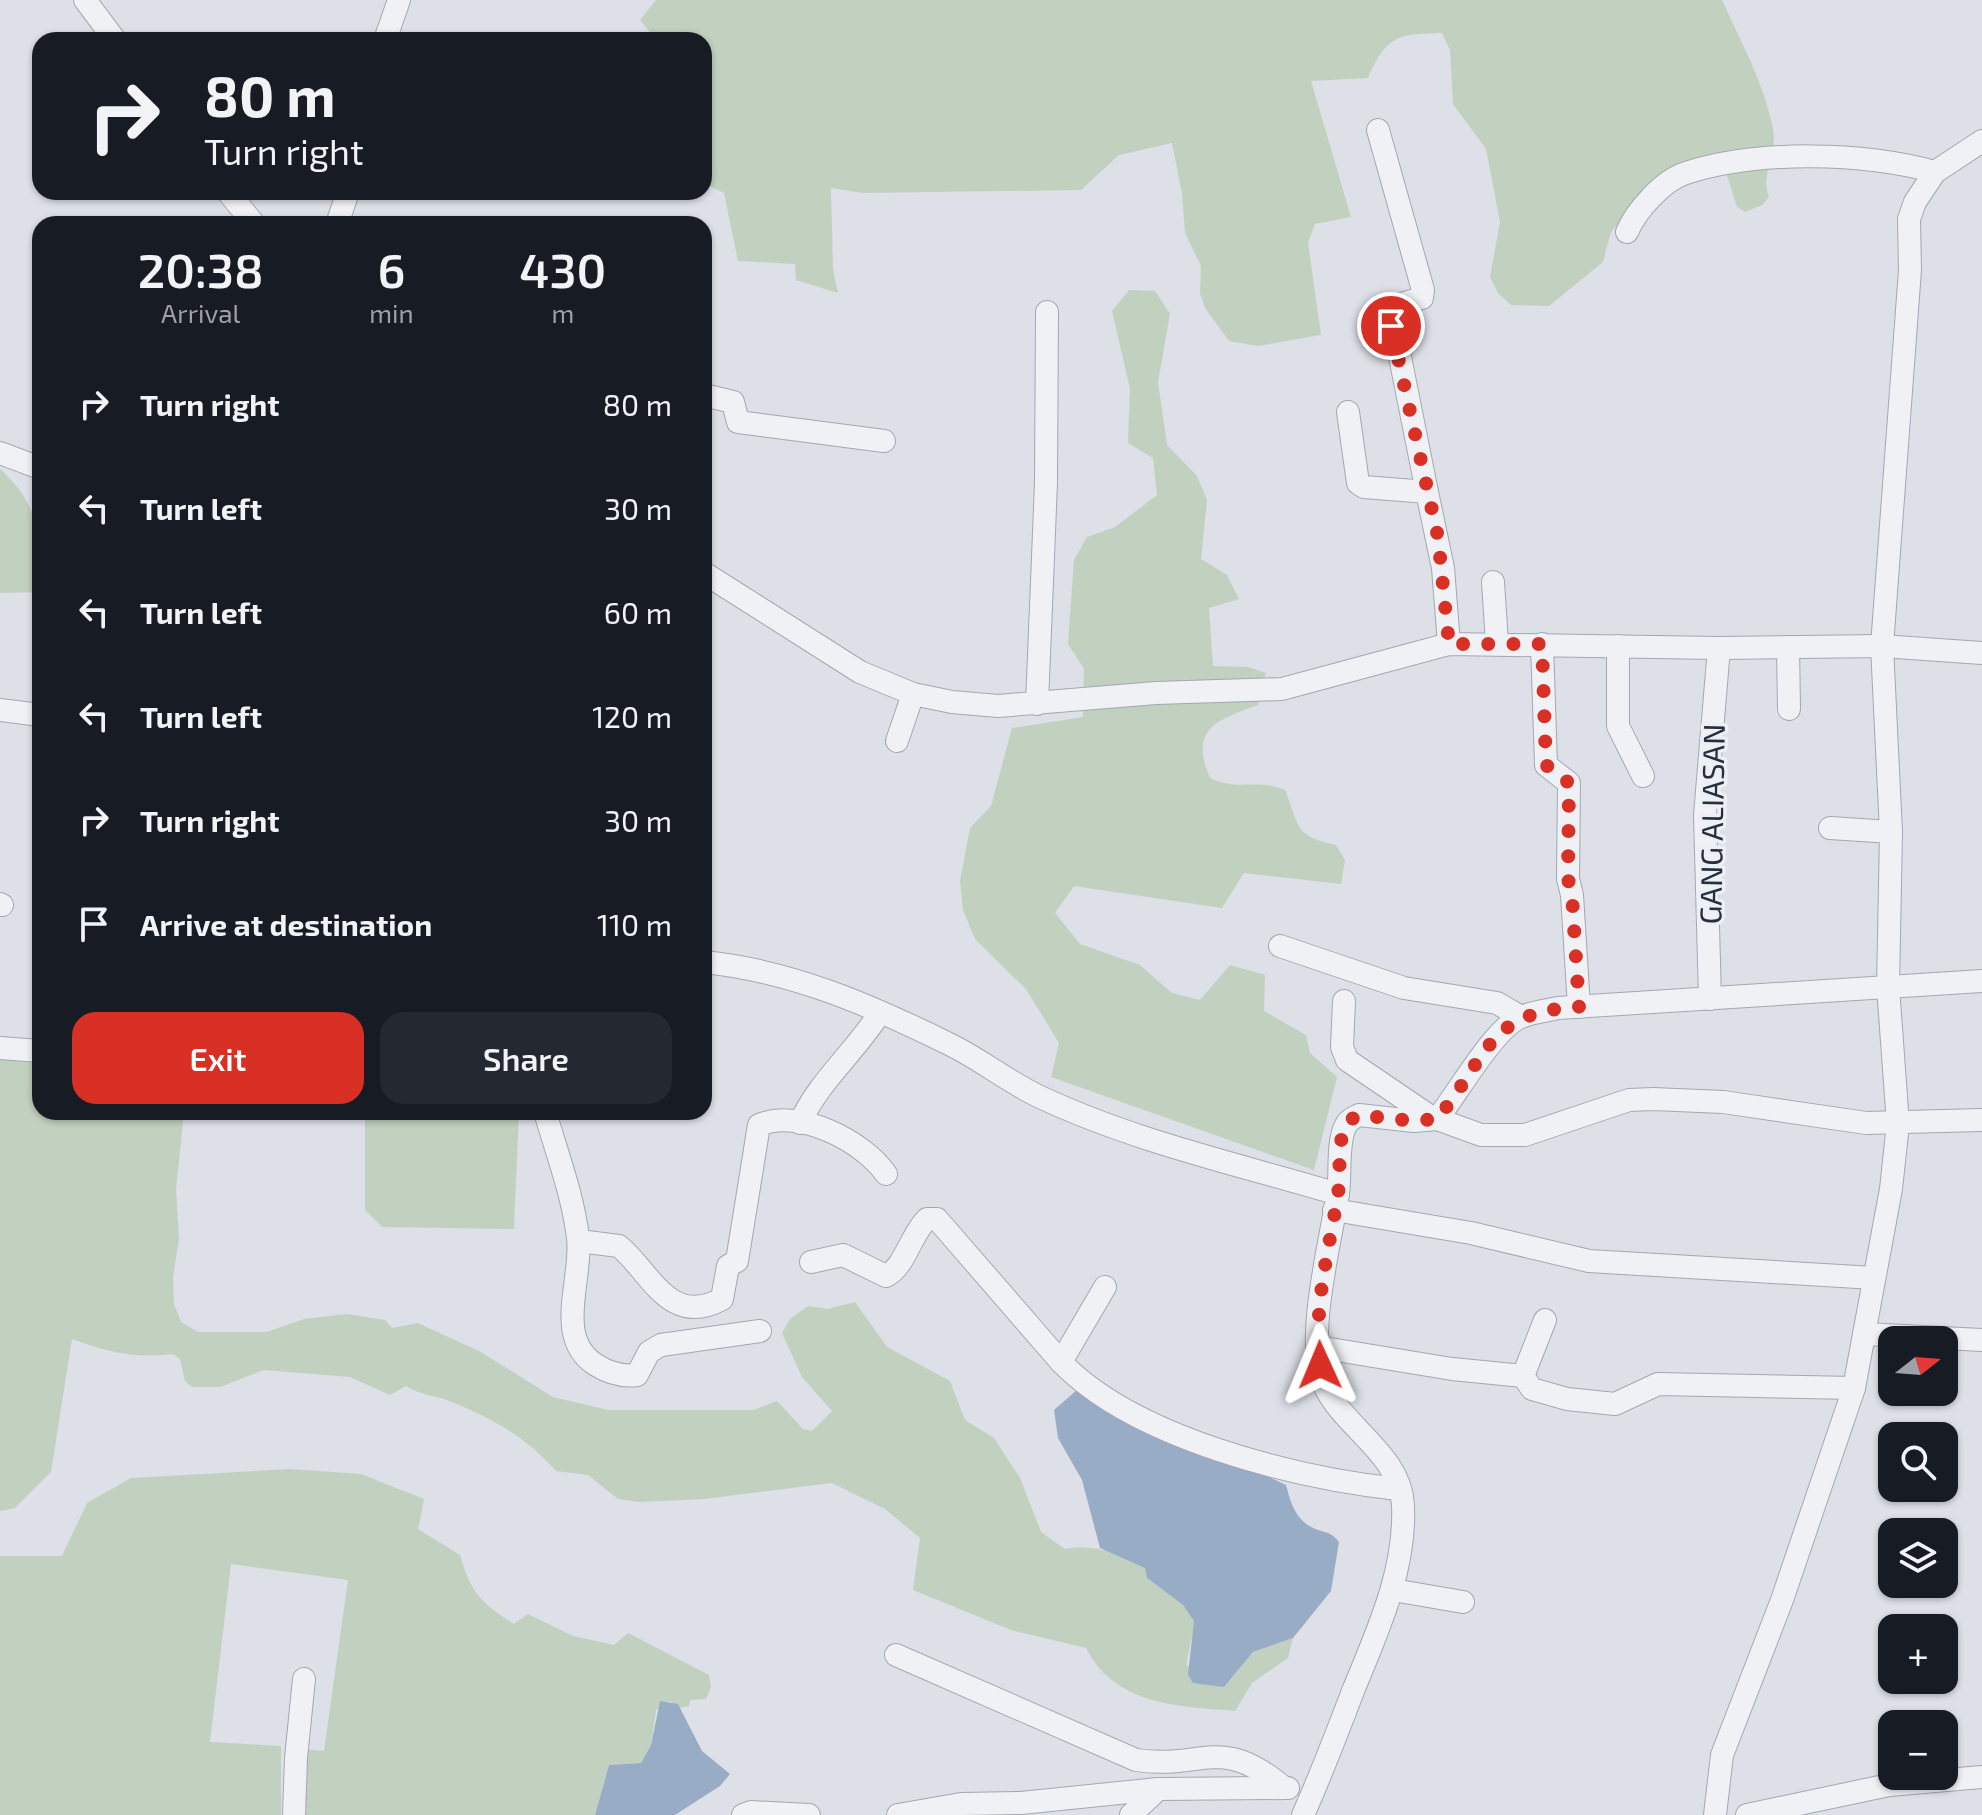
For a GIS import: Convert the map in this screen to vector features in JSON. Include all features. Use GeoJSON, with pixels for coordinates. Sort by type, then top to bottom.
{"type":"FeatureCollection","features":[{"type":"Feature","properties":{"kind":"street"},"geometry":{"type":"LineString","coordinates":[[85,0],[109,32]]}},
{"type":"Feature","properties":{"kind":"street"},"geometry":{"type":"LineString","coordinates":[[388,32],[399,0]]}},
{"type":"Feature","properties":{"kind":"street"},"geometry":{"type":"LineString","coordinates":[[1378,130],[1423,290],[1422,298],[1390,307],[1443,568],[1449,644]]}},
{"type":"Feature","properties":{"kind":"street"},"geometry":{"type":"LineString","coordinates":[[1715,1815],[1722,1755],[1782,1600],[1854,1388],[1891,1189],[1898,1124],[1889,647],[1910,270],[1909,219],[1935,172],[1982,141]]}},
{"type":"Feature","properties":{"kind":"street"},"geometry":{"type":"LineString","coordinates":[[1627,232],[1631,221],[1665,184],[1684,173],[1733,163],[1848,158],[1892,162],[1935,172]]}},
{"type":"Feature","properties":{"kind":"street"},"geometry":{"type":"LineString","coordinates":[[234,200],[248,216]]}},
{"type":"Feature","properties":{"kind":"street"},"geometry":{"type":"LineString","coordinates":[[1037,704],[1046,483],[1047,312]]}},
{"type":"Feature","properties":{"kind":"street"},"geometry":{"type":"LineString","coordinates":[[712,397],[733,402],[738,422],[884,441]]}},
{"type":"Feature","properties":{"kind":"street"},"geometry":{"type":"LineString","coordinates":[[1348,412],[1358,483],[1364,487],[1427,492]]}},
{"type":"Feature","properties":{"kind":"street"},"geometry":{"type":"LineString","coordinates":[[0,453],[32,465]]}},
{"type":"Feature","properties":{"kind":"street"},"geometry":{"type":"LineString","coordinates":[[712,578],[831,656],[913,694],[965,704],[1037,704],[1156,693],[1282,689],[1449,644],[1889,647],[1982,653]]}},
{"type":"Feature","properties":{"kind":"street"},"geometry":{"type":"LineString","coordinates":[[1493,582],[1497,643]]}},
{"type":"Feature","properties":{"kind":"street"},"geometry":{"type":"LineString","coordinates":[[1542,644],[1546,765],[1569,783],[1568,879],[1572,895],[1579,1007]]}},
{"type":"Feature","properties":{"kind":"street"},"geometry":{"type":"LineString","coordinates":[[1618,646],[1618,726],[1643,776]]}},
{"type":"Feature","properties":{"kind":"street"},"geometry":{"type":"LineString","coordinates":[[1788,647],[1789,709]]}},
{"type":"Feature","properties":{"kind":"street","name":"GANG ALIASAN"},"geometry":{"type":"LineString","coordinates":[[1710,999],[1705,815],[1719,648]]}},
{"type":"Feature","properties":{"kind":"street"},"geometry":{"type":"LineString","coordinates":[[897,741],[913,694]]}},
{"type":"Feature","properties":{"kind":"street"},"geometry":{"type":"LineString","coordinates":[[0,710],[32,714]]}},
{"type":"Feature","properties":{"kind":"street"},"geometry":{"type":"LineString","coordinates":[[1830,828],[1891,832]]}},
{"type":"Feature","properties":{"kind":"street"},"geometry":{"type":"LineString","coordinates":[[1280,946],[1404,988],[1497,1003],[1521,1017]]}},
{"type":"Feature","properties":{"kind":"street"},"geometry":{"type":"LineString","coordinates":[[712,963],[793,977],[841,993],[879,1014],[950,1044],[1037,1095],[1136,1135],[1336,1202],[1589,1261],[1874,1278]]}},
{"type":"Feature","properties":{"kind":"street"},"geometry":{"type":"LineString","coordinates":[[1303,1815],[1393,1590],[1402,1543],[1403,1501],[1398,1489],[1387,1464],[1335,1403],[1323,1383],[1318,1347],[1326,1251],[1336,1202],[1344,1129],[1351,1119],[1359,1115],[1414,1121],[1438,1117],[1499,1031],[1521,1017],[1579,1007],[1982,981]]}},
{"type":"Feature","properties":{"kind":"street"},"geometry":{"type":"LineString","coordinates":[[1344,1001],[1342,1047],[1347,1060],[1438,1117],[1481,1135],[1525,1135],[1629,1100],[1653,1099],[1723,1102],[1898,1124],[1982,1120]]}},
{"type":"Feature","properties":{"kind":"street"},"geometry":{"type":"LineString","coordinates":[[800,1123],[811,1097],[861,1042],[879,1014]]}},
{"type":"Feature","properties":{"kind":"street"},"geometry":{"type":"LineString","coordinates":[[0,1048],[32,1050]]}},
{"type":"Feature","properties":{"kind":"street"},"geometry":{"type":"LineString","coordinates":[[547,1120],[569,1190],[579,1241],[577,1289],[573,1300],[574,1338],[583,1357],[607,1372],[637,1375],[649,1352],[661,1345],[760,1331]]}},
{"type":"Feature","properties":{"kind":"street"},"geometry":{"type":"LineString","coordinates":[[579,1241],[619,1246],[647,1280],[676,1303],[703,1305],[719,1300],[728,1266],[737,1261],[756,1131],[766,1122],[800,1123],[832,1131],[875,1158],[886,1174]]}},
{"type":"Feature","properties":{"kind":"street"},"geometry":{"type":"LineString","coordinates":[[811,1262],[843,1255],[886,1276],[895,1271],[919,1226],[927,1219],[937,1219],[1061,1362],[1115,1404],[1148,1422],[1293,1474],[1398,1489]]}},
{"type":"Feature","properties":{"kind":"street"},"geometry":{"type":"LineString","coordinates":[[1061,1362],[1105,1287]]}},
{"type":"Feature","properties":{"kind":"street"},"geometry":{"type":"LineString","coordinates":[[1523,1376],[1545,1320]]}},
{"type":"Feature","properties":{"kind":"street"},"geometry":{"type":"LineString","coordinates":[[1864,1334],[1982,1340]]}},
{"type":"Feature","properties":{"kind":"street"},"geometry":{"type":"LineString","coordinates":[[1318,1347],[1452,1369],[1523,1376],[1532,1389],[1567,1399],[1615,1404],[1658,1384],[1854,1388]]}},
{"type":"Feature","properties":{"kind":"street"},"geometry":{"type":"LineString","coordinates":[[1393,1590],[1463,1602]]}},
{"type":"Feature","properties":{"kind":"street"},"geometry":{"type":"LineString","coordinates":[[896,1655],[1136,1760],[1156,1763],[1201,1757],[1234,1757],[1258,1766],[1283,1787]]}},
{"type":"Feature","properties":{"kind":"street"},"geometry":{"type":"LineString","coordinates":[[294,1815],[304,1679]]}},
{"type":"Feature","properties":{"kind":"street"},"geometry":{"type":"LineString","coordinates":[[1747,1815],[1889,1785],[1982,1777]]}},
{"type":"Feature","properties":{"kind":"street"},"geometry":{"type":"LineString","coordinates":[[898,1815],[928,1813],[961,1804],[1020,1809],[1158,1789],[1283,1787],[1313,1793]]}},
{"type":"Feature","properties":{"kind":"street"},"geometry":{"type":"LineString","coordinates":[[1131,1815],[1158,1789]]}},
{"type":"Feature","properties":{"kind":"street"},"geometry":{"type":"LineString","coordinates":[[743,1815],[784,1812],[809,1815]]}},
{"type":"Feature","properties":{"kind":"green space"},"geometry":{"type":"Polygon","coordinates":[[[656,0],[1722,0],[1769,112],[1774,137],[1767,180],[1769,197],[1762,205],[1745,212],[1737,207],[1720,153],[1677,166],[1646,191],[1611,232],[1603,262],[1549,306],[1511,305],[1498,293],[1490,277],[1500,222],[1486,149],[1453,104],[1450,50],[1442,33],[1415,34],[1388,45],[1368,78],[1311,81],[1351,217],[1315,224],[1308,242],[1321,335],[1257,346],[1229,341],[1205,308],[1200,293],[1201,266],[1185,233],[1182,193],[1172,143],[1119,155],[1081,190],[863,193],[831,188],[833,270],[838,293],[796,280],[795,264],[738,261],[724,193],[712,187],[712,32],[650,32],[640,20],[656,0]]]}},
{"type":"Feature","properties":{"kind":"green space"},"geometry":{"type":"Polygon","coordinates":[[[1129,290],[1155,291],[1170,314],[1158,382],[1167,445],[1197,476],[1207,500],[1201,559],[1227,575],[1239,599],[1209,608],[1213,666],[1248,667],[1266,673],[1258,705],[1220,721],[1205,737],[1204,761],[1210,778],[1230,784],[1265,785],[1285,790],[1300,828],[1312,838],[1336,845],[1345,860],[1341,884],[1244,873],[1222,908],[1074,886],[1055,913],[1080,944],[1140,965],[1172,993],[1200,1000],[1230,965],[1265,975],[1264,1011],[1306,1035],[1310,1053],[1337,1077],[1314,1170],[1051,1077],[1059,1043],[1026,989],[975,939],[963,910],[960,881],[970,828],[991,806],[1012,728],[1083,717],[1084,669],[1068,644],[1074,560],[1087,537],[1115,527],[1157,495],[1153,458],[1128,443],[1130,389],[1112,311],[1129,290]]]}},
{"type":"Feature","properties":{"kind":"green space"},"geometry":{"type":"Polygon","coordinates":[[[0,469],[14,483],[32,514],[32,592],[0,593],[0,469]]]}},
{"type":"Feature","properties":{"kind":"green space"},"geometry":{"type":"Polygon","coordinates":[[[0,1051],[8,1060],[32,1061],[32,1120],[183,1120],[176,1189],[179,1239],[173,1277],[174,1304],[181,1322],[198,1332],[267,1332],[304,1319],[347,1314],[385,1320],[392,1328],[418,1323],[481,1352],[553,1397],[608,1410],[754,1410],[777,1401],[803,1429],[812,1431],[832,1411],[802,1377],[782,1333],[790,1319],[808,1306],[828,1309],[855,1302],[887,1347],[950,1381],[965,1420],[994,1438],[1020,1478],[1041,1532],[1065,1549],[1097,1549],[1117,1554],[1146,1568],[1147,1578],[1183,1605],[1195,1622],[1186,1665],[1224,1687],[1253,1652],[1293,1638],[1288,1658],[1252,1683],[1235,1711],[1150,1699],[1114,1682],[1086,1648],[1011,1630],[913,1590],[920,1538],[885,1509],[832,1483],[704,1499],[639,1502],[618,1499],[588,1475],[556,1471],[519,1438],[478,1413],[406,1386],[390,1395],[350,1377],[264,1370],[220,1387],[192,1387],[185,1381],[180,1359],[173,1354],[147,1356],[122,1353],[72,1339],[51,1472],[15,1508],[0,1511],[0,1051]]]}},
{"type":"Feature","properties":{"kind":"green space"},"geometry":{"type":"Polygon","coordinates":[[[365,1120],[519,1120],[514,1229],[382,1227],[365,1210],[365,1120]]]}},
{"type":"Feature","properties":{"kind":"green space"},"geometry":{"type":"Polygon","coordinates":[[[290,1469],[361,1474],[424,1499],[418,1529],[460,1555],[478,1596],[502,1616],[514,1624],[528,1614],[573,1636],[614,1645],[628,1633],[709,1675],[711,1687],[706,1699],[690,1700],[689,1706],[680,1708],[669,1701],[656,1710],[651,1745],[641,1763],[609,1765],[595,1815],[303,1815],[305,1749],[324,1751],[348,1580],[231,1564],[210,1742],[281,1746],[281,1815],[0,1815],[0,1556],[62,1556],[87,1503],[131,1478],[290,1469]]]}},
{"type":"Feature","properties":{"kind":"water"},"geometry":{"type":"Polygon","coordinates":[[[1078,1389],[1286,1485],[1293,1505],[1304,1522],[1332,1535],[1339,1542],[1331,1591],[1293,1638],[1253,1652],[1224,1687],[1193,1683],[1188,1675],[1194,1621],[1183,1605],[1147,1578],[1145,1568],[1100,1548],[1082,1480],[1058,1438],[1054,1410],[1078,1389]]]}},
{"type":"Feature","properties":{"kind":"water"},"geometry":{"type":"Polygon","coordinates":[[[660,1701],[678,1704],[702,1751],[730,1774],[720,1786],[675,1815],[595,1815],[609,1765],[641,1763],[651,1745],[660,1701]]]}},
{"type":"Feature","properties":{"kind":"route"},"geometry":{"type":"LineString","coordinates":[[1320,1365],[1318,1347],[1326,1251],[1338,1194],[1344,1129],[1351,1119],[1359,1115],[1414,1121],[1437,1119],[1466,1083],[1499,1031],[1521,1017],[1558,1008],[1579,1007],[1572,895],[1568,879],[1569,783],[1546,765],[1542,644],[1449,644],[1438,537],[1391,326]]}}]}
